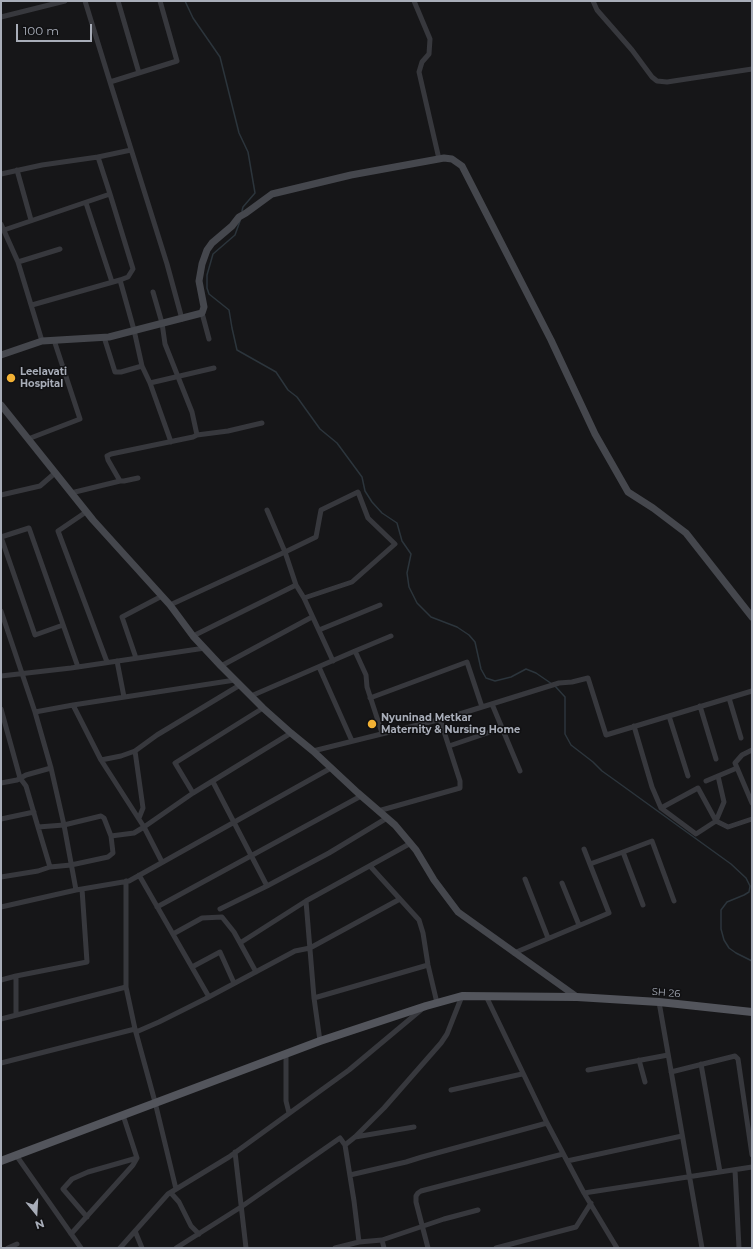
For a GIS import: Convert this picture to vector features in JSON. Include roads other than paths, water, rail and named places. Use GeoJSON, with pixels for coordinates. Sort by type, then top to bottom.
{"type":"FeatureCollection","features":[{"type":"Feature","properties":{"kind":"main road"},"geometry":{"type":"LineString","coordinates":[[1,355],[42,341],[104,337],[202,313],[204,307],[199,281],[202,264],[207,250],[212,243],[226,232],[243,215],[272,194],[351,175],[439,159],[452,159],[462,166],[551,340],[595,434],[628,492],[654,508],[686,533],[752,617]]}},
{"type":"Feature","properties":{"kind":"main road"},"geometry":{"type":"LineString","coordinates":[[1,405],[86,512],[170,605],[193,636],[220,666],[263,708],[395,825],[416,850],[434,880],[458,912],[577,997]]}},
{"type":"Feature","properties":{"kind":"main road","name":"SH 26"},"geometry":{"type":"LineString","coordinates":[[1,1160],[320,1041],[437,1002],[462,996],[577,997],[659,1002],[752,1012]]}},
{"type":"Feature","properties":{"kind":"street"},"geometry":{"type":"LineString","coordinates":[[2,15],[65,1]]}},
{"type":"Feature","properties":{"kind":"street"},"geometry":{"type":"LineString","coordinates":[[85,1],[167,264],[182,319]]}},
{"type":"Feature","properties":{"kind":"street"},"geometry":{"type":"LineString","coordinates":[[118,1],[139,73]]}},
{"type":"Feature","properties":{"kind":"street"},"geometry":{"type":"LineString","coordinates":[[110,82],[177,61],[160,1]]}},
{"type":"Feature","properties":{"kind":"street"},"geometry":{"type":"LineString","coordinates":[[414,1],[430,39],[429,54],[422,62],[419,72],[439,159]]}},
{"type":"Feature","properties":{"kind":"street"},"geometry":{"type":"LineString","coordinates":[[593,1],[597,10],[632,50],[652,77],[657,81],[667,82],[752,69]]}},
{"type":"Feature","properties":{"kind":"street"},"geometry":{"type":"LineString","coordinates":[[1,174],[131,150]]}},
{"type":"Feature","properties":{"kind":"street"},"geometry":{"type":"LineString","coordinates":[[32,305],[120,280],[128,277],[133,269],[98,157]]}},
{"type":"Feature","properties":{"kind":"street"},"geometry":{"type":"LineString","coordinates":[[17,170],[31,220]]}},
{"type":"Feature","properties":{"kind":"street"},"geometry":{"type":"LineString","coordinates":[[4,230],[110,194]]}},
{"type":"Feature","properties":{"kind":"street"},"geometry":{"type":"LineString","coordinates":[[86,203],[112,282]]}},
{"type":"Feature","properties":{"kind":"street"},"geometry":{"type":"LineString","coordinates":[[1,224],[18,262],[42,341]]}},
{"type":"Feature","properties":{"kind":"street"},"geometry":{"type":"LineString","coordinates":[[18,262],[60,250]]}},
{"type":"Feature","properties":{"kind":"street"},"geometry":{"type":"LineString","coordinates":[[120,280],[142,366],[150,383],[171,442]]}},
{"type":"Feature","properties":{"kind":"street"},"geometry":{"type":"LineString","coordinates":[[153,292],[162,323],[165,344],[192,412],[197,435]]}},
{"type":"Feature","properties":{"kind":"street"},"geometry":{"type":"LineString","coordinates":[[202,313],[209,339]]}},
{"type":"Feature","properties":{"kind":"street"},"geometry":{"type":"LineString","coordinates":[[104,337],[115,372],[121,372],[142,366]]}},
{"type":"Feature","properties":{"kind":"street"},"geometry":{"type":"LineString","coordinates":[[28,439],[80,419],[54,340]]}},
{"type":"Feature","properties":{"kind":"street"},"geometry":{"type":"LineString","coordinates":[[150,383],[214,368]]}},
{"type":"Feature","properties":{"kind":"street"},"geometry":{"type":"LineString","coordinates":[[120,481],[108,460],[107,456],[111,454],[171,442],[197,435],[228,431],[262,422]]}},
{"type":"Feature","properties":{"kind":"street"},"geometry":{"type":"LineString","coordinates":[[1,495],[40,486],[55,473]]}},
{"type":"Feature","properties":{"kind":"street"},"geometry":{"type":"LineString","coordinates":[[71,493],[138,478]]}},
{"type":"Feature","properties":{"kind":"street"},"geometry":{"type":"LineString","coordinates":[[170,605],[316,537],[321,510],[358,492],[368,518],[396,544],[352,582],[304,598]]}},
{"type":"Feature","properties":{"kind":"street"},"geometry":{"type":"LineString","coordinates":[[267,510],[285,552],[296,585],[304,598],[333,661]]}},
{"type":"Feature","properties":{"kind":"street"},"geometry":{"type":"LineString","coordinates":[[86,512],[58,531],[107,662]]}},
{"type":"Feature","properties":{"kind":"street"},"geometry":{"type":"LineString","coordinates":[[63,625],[35,635],[1,537],[29,528],[78,667]]}},
{"type":"Feature","properties":{"kind":"street"},"geometry":{"type":"LineString","coordinates":[[193,636],[296,585]]}},
{"type":"Feature","properties":{"kind":"street"},"geometry":{"type":"LineString","coordinates":[[136,658],[122,618],[162,596]]}},
{"type":"Feature","properties":{"kind":"street"},"geometry":{"type":"LineString","coordinates":[[319,630],[380,605]]}},
{"type":"Feature","properties":{"kind":"street"},"geometry":{"type":"LineString","coordinates":[[1,611],[36,712],[64,825],[76,890]]}},
{"type":"Feature","properties":{"kind":"street"},"geometry":{"type":"LineString","coordinates":[[220,666],[312,617]]}},
{"type":"Feature","properties":{"kind":"street"},"geometry":{"type":"LineString","coordinates":[[251,696],[391,636]]}},
{"type":"Feature","properties":{"kind":"street"},"geometry":{"type":"LineString","coordinates":[[1,676],[78,667],[205,648]]}},
{"type":"Feature","properties":{"kind":"street"},"geometry":{"type":"LineString","coordinates":[[355,651],[366,675],[370,698],[382,733]]}},
{"type":"Feature","properties":{"kind":"street"},"geometry":{"type":"LineString","coordinates":[[117,661],[124,697]]}},
{"type":"Feature","properties":{"kind":"street"},"geometry":{"type":"LineString","coordinates":[[370,698],[467,662],[482,707]]}},
{"type":"Feature","properties":{"kind":"street"},"geometry":{"type":"LineString","coordinates":[[320,667],[352,741]]}},
{"type":"Feature","properties":{"kind":"street"},"geometry":{"type":"LineString","coordinates":[[313,751],[440,719],[559,683],[572,682],[588,678],[606,735],[752,691]]}},
{"type":"Feature","properties":{"kind":"street"},"geometry":{"type":"LineString","coordinates":[[36,712],[124,697],[237,683]]}},
{"type":"Feature","properties":{"kind":"street"},"geometry":{"type":"LineString","coordinates":[[101,760],[121,756],[135,751],[237,683]]}},
{"type":"Feature","properties":{"kind":"street"},"geometry":{"type":"LineString","coordinates":[[729,698],[741,738]]}},
{"type":"Feature","properties":{"kind":"street"},"geometry":{"type":"LineString","coordinates":[[492,704],[520,770]]}},
{"type":"Feature","properties":{"kind":"street"},"geometry":{"type":"LineString","coordinates":[[73,705],[101,760],[144,827],[162,862]]}},
{"type":"Feature","properties":{"kind":"street"},"geometry":{"type":"LineString","coordinates":[[700,706],[716,759]]}},
{"type":"Feature","properties":{"kind":"street"},"geometry":{"type":"LineString","coordinates":[[193,793],[175,763],[263,708]]}},
{"type":"Feature","properties":{"kind":"street"},"geometry":{"type":"LineString","coordinates":[[1,709],[2,718],[20,778],[26,786],[50,867]]}},
{"type":"Feature","properties":{"kind":"street"},"geometry":{"type":"LineString","coordinates":[[669,716],[688,776]]}},
{"type":"Feature","properties":{"kind":"street"},"geometry":{"type":"LineString","coordinates":[[378,811],[460,788],[460,782],[440,719]]}},
{"type":"Feature","properties":{"kind":"street"},"geometry":{"type":"LineString","coordinates":[[634,726],[652,787],[662,808],[696,834],[716,821],[724,802],[718,776]]}},
{"type":"Feature","properties":{"kind":"street"},"geometry":{"type":"LineString","coordinates":[[449,746],[502,728]]}},
{"type":"Feature","properties":{"kind":"street"},"geometry":{"type":"LineString","coordinates":[[111,836],[134,833],[193,793],[291,733]]}},
{"type":"Feature","properties":{"kind":"street"},"geometry":{"type":"LineString","coordinates":[[752,750],[742,755],[735,763],[752,803]]}},
{"type":"Feature","properties":{"kind":"street"},"geometry":{"type":"LineString","coordinates":[[135,751],[143,808],[138,818]]}},
{"type":"Feature","properties":{"kind":"street"},"geometry":{"type":"LineString","coordinates":[[1,783],[17,780],[51,768]]}},
{"type":"Feature","properties":{"kind":"street"},"geometry":{"type":"LineString","coordinates":[[1,907],[76,890],[126,881],[331,768]]}},
{"type":"Feature","properties":{"kind":"street"},"geometry":{"type":"LineString","coordinates":[[706,781],[737,768]]}},
{"type":"Feature","properties":{"kind":"street"},"geometry":{"type":"LineString","coordinates":[[213,782],[267,886]]}},
{"type":"Feature","properties":{"kind":"street"},"geometry":{"type":"LineString","coordinates":[[662,808],[698,788],[716,821],[728,827],[752,820]]}},
{"type":"Feature","properties":{"kind":"street"},"geometry":{"type":"LineString","coordinates":[[157,906],[361,796]]}},
{"type":"Feature","properties":{"kind":"street"},"geometry":{"type":"LineString","coordinates":[[1,819],[34,812]]}},
{"type":"Feature","properties":{"kind":"street"},"geometry":{"type":"LineString","coordinates":[[1,877],[38,871],[50,867],[71,865],[108,857],[113,853],[111,836],[104,818],[101,816],[64,825],[38,828]]}},
{"type":"Feature","properties":{"kind":"street"},"geometry":{"type":"LineString","coordinates":[[220,909],[329,853],[387,818]]}},
{"type":"Feature","properties":{"kind":"street"},"geometry":{"type":"LineString","coordinates":[[590,864],[652,841],[674,901]]}},
{"type":"Feature","properties":{"kind":"street"},"geometry":{"type":"LineString","coordinates":[[240,943],[306,902],[410,843]]}},
{"type":"Feature","properties":{"kind":"street"},"geometry":{"type":"LineString","coordinates":[[514,953],[609,913],[584,849]]}},
{"type":"Feature","properties":{"kind":"street"},"geometry":{"type":"LineString","coordinates":[[623,852],[643,904]]}},
{"type":"Feature","properties":{"kind":"street"},"geometry":{"type":"LineString","coordinates":[[370,866],[419,920],[437,1002]]}},
{"type":"Feature","properties":{"kind":"street"},"geometry":{"type":"LineString","coordinates":[[139,875],[209,997]]}},
{"type":"Feature","properties":{"kind":"street"},"geometry":{"type":"LineString","coordinates":[[525,879],[548,938]]}},
{"type":"Feature","properties":{"kind":"street"},"geometry":{"type":"LineString","coordinates":[[126,881],[126,987],[135,1031],[155,1102],[176,1189]]}},
{"type":"Feature","properties":{"kind":"street"},"geometry":{"type":"LineString","coordinates":[[562,884],[579,925]]}},
{"type":"Feature","properties":{"kind":"street"},"geometry":{"type":"LineString","coordinates":[[1,980],[87,962],[82,889]]}},
{"type":"Feature","properties":{"kind":"street"},"geometry":{"type":"LineString","coordinates":[[1,1063],[135,1031],[160,1022],[295,951],[310,948],[400,899]]}},
{"type":"Feature","properties":{"kind":"street"},"geometry":{"type":"LineString","coordinates":[[306,902],[314,998],[320,1041]]}},
{"type":"Feature","properties":{"kind":"street"},"geometry":{"type":"LineString","coordinates":[[173,934],[202,918],[222,917],[234,932],[256,972]]}},
{"type":"Feature","properties":{"kind":"street"},"geometry":{"type":"LineString","coordinates":[[192,967],[220,952],[234,983]]}},
{"type":"Feature","properties":{"kind":"street"},"geometry":{"type":"LineString","coordinates":[[314,998],[428,965]]}},
{"type":"Feature","properties":{"kind":"street"},"geometry":{"type":"LineString","coordinates":[[16,976],[16,1015]]}},
{"type":"Feature","properties":{"kind":"street"},"geometry":{"type":"LineString","coordinates":[[1,1019],[126,987]]}},
{"type":"Feature","properties":{"kind":"street"},"geometry":{"type":"LineString","coordinates":[[345,1145],[384,1108],[441,1044],[447,1034],[462,996]]}},
{"type":"Feature","properties":{"kind":"street"},"geometry":{"type":"LineString","coordinates":[[486,996],[522,1074],[563,1154],[584,1193],[617,1248]]}},
{"type":"Feature","properties":{"kind":"street"},"geometry":{"type":"LineString","coordinates":[[659,1002],[702,1248]]}},
{"type":"Feature","properties":{"kind":"street"},"geometry":{"type":"LineString","coordinates":[[120,1248],[176,1189],[235,1152],[349,1070],[426,1006]]}},
{"type":"Feature","properties":{"kind":"street"},"geometry":{"type":"LineString","coordinates":[[286,1054],[286,1101],[289,1113]]}},
{"type":"Feature","properties":{"kind":"street"},"geometry":{"type":"LineString","coordinates":[[588,1070],[668,1055]]}},
{"type":"Feature","properties":{"kind":"street"},"geometry":{"type":"LineString","coordinates":[[671,1072],[735,1056],[738,1059],[752,1156]]}},
{"type":"Feature","properties":{"kind":"street"},"geometry":{"type":"LineString","coordinates":[[638,1060],[644,1082]]}},
{"type":"Feature","properties":{"kind":"street"},"geometry":{"type":"LineString","coordinates":[[701,1064],[720,1172]]}},
{"type":"Feature","properties":{"kind":"street"},"geometry":{"type":"LineString","coordinates":[[451,1090],[522,1074]]}},
{"type":"Feature","properties":{"kind":"street"},"geometry":{"type":"LineString","coordinates":[[71,1234],[133,1165],[137,1158],[123,1115]]}},
{"type":"Feature","properties":{"kind":"street"},"geometry":{"type":"LineString","coordinates":[[350,1175],[406,1162],[547,1123]]}},
{"type":"Feature","properties":{"kind":"street"},"geometry":{"type":"LineString","coordinates":[[355,1137],[414,1127]]}},
{"type":"Feature","properties":{"kind":"street"},"geometry":{"type":"LineString","coordinates":[[567,1161],[682,1136]]}},
{"type":"Feature","properties":{"kind":"street"},"geometry":{"type":"LineString","coordinates":[[176,1248],[241,1206],[340,1138],[345,1145],[359,1242]]}},
{"type":"Feature","properties":{"kind":"street"},"geometry":{"type":"LineString","coordinates":[[235,1152],[246,1248]]}},
{"type":"Feature","properties":{"kind":"street"},"geometry":{"type":"LineString","coordinates":[[428,1248],[416,1202],[416,1196],[421,1191],[563,1154]]}},
{"type":"Feature","properties":{"kind":"street"},"geometry":{"type":"LineString","coordinates":[[16,1155],[81,1248]]}},
{"type":"Feature","properties":{"kind":"street"},"geometry":{"type":"LineString","coordinates":[[87,1217],[63,1189],[72,1179],[88,1172],[137,1158]]}},
{"type":"Feature","properties":{"kind":"street"},"geometry":{"type":"LineString","coordinates":[[584,1193],[752,1167]]}},
{"type":"Feature","properties":{"kind":"street"},"geometry":{"type":"LineString","coordinates":[[735,1170],[739,1248]]}},
{"type":"Feature","properties":{"kind":"street"},"geometry":{"type":"LineString","coordinates":[[171,1193],[179,1202],[191,1226],[199,1234]]}},
{"type":"Feature","properties":{"kind":"street"},"geometry":{"type":"LineString","coordinates":[[496,1248],[576,1227],[591,1204]]}},
{"type":"Feature","properties":{"kind":"street"},"geometry":{"type":"LineString","coordinates":[[335,1248],[359,1242],[382,1240],[478,1210]]}},
{"type":"Feature","properties":{"kind":"street"},"geometry":{"type":"LineString","coordinates":[[135,1231],[142,1248]]}},
{"type":"Feature","properties":{"kind":"street"},"geometry":{"type":"LineString","coordinates":[[382,1240],[384,1248]]}},
{"type":"Feature","properties":{"kind":"street"},"geometry":{"type":"LineString","coordinates":[[8,1248],[17,1244]]}},
{"type":"Feature","properties":{"kind":"waterway"},"geometry":{"type":"LineString","coordinates":[[185,1],[193,18],[220,57],[239,133],[248,152],[255,193],[243,207],[242,211]]}},
{"type":"Feature","properties":{"kind":"waterway"},"geometry":{"type":"LineString","coordinates":[[240,221],[235,235],[213,254],[207,275],[207,288],[209,294],[229,310],[237,350],[276,372],[288,390],[297,397],[320,429],[337,443],[362,477],[365,491],[372,502],[382,513],[397,523],[402,541],[411,554],[407,573],[409,587],[417,603],[431,617],[457,627],[469,635],[475,642],[481,669],[486,678],[495,681],[511,677],[526,669],[536,673],[552,684]]}},
{"type":"Feature","properties":{"kind":"waterway"},"geometry":{"type":"LineString","coordinates":[[555,686],[565,697],[565,734],[571,745],[602,771],[731,864],[746,878],[750,886],[749,892],[727,902],[721,910],[721,929],[724,940],[729,948],[752,961]]}},
{"type":"Feature","properties":{"kind":"place","name":"Leelavati Hospital"},"geometry":{"type":"Point","coordinates":[11,378]}},
{"type":"Feature","properties":{"kind":"place","name":"Nyuninad Metkar Maternity & Nursing Home"},"geometry":{"type":"Point","coordinates":[372,724]}}]}
